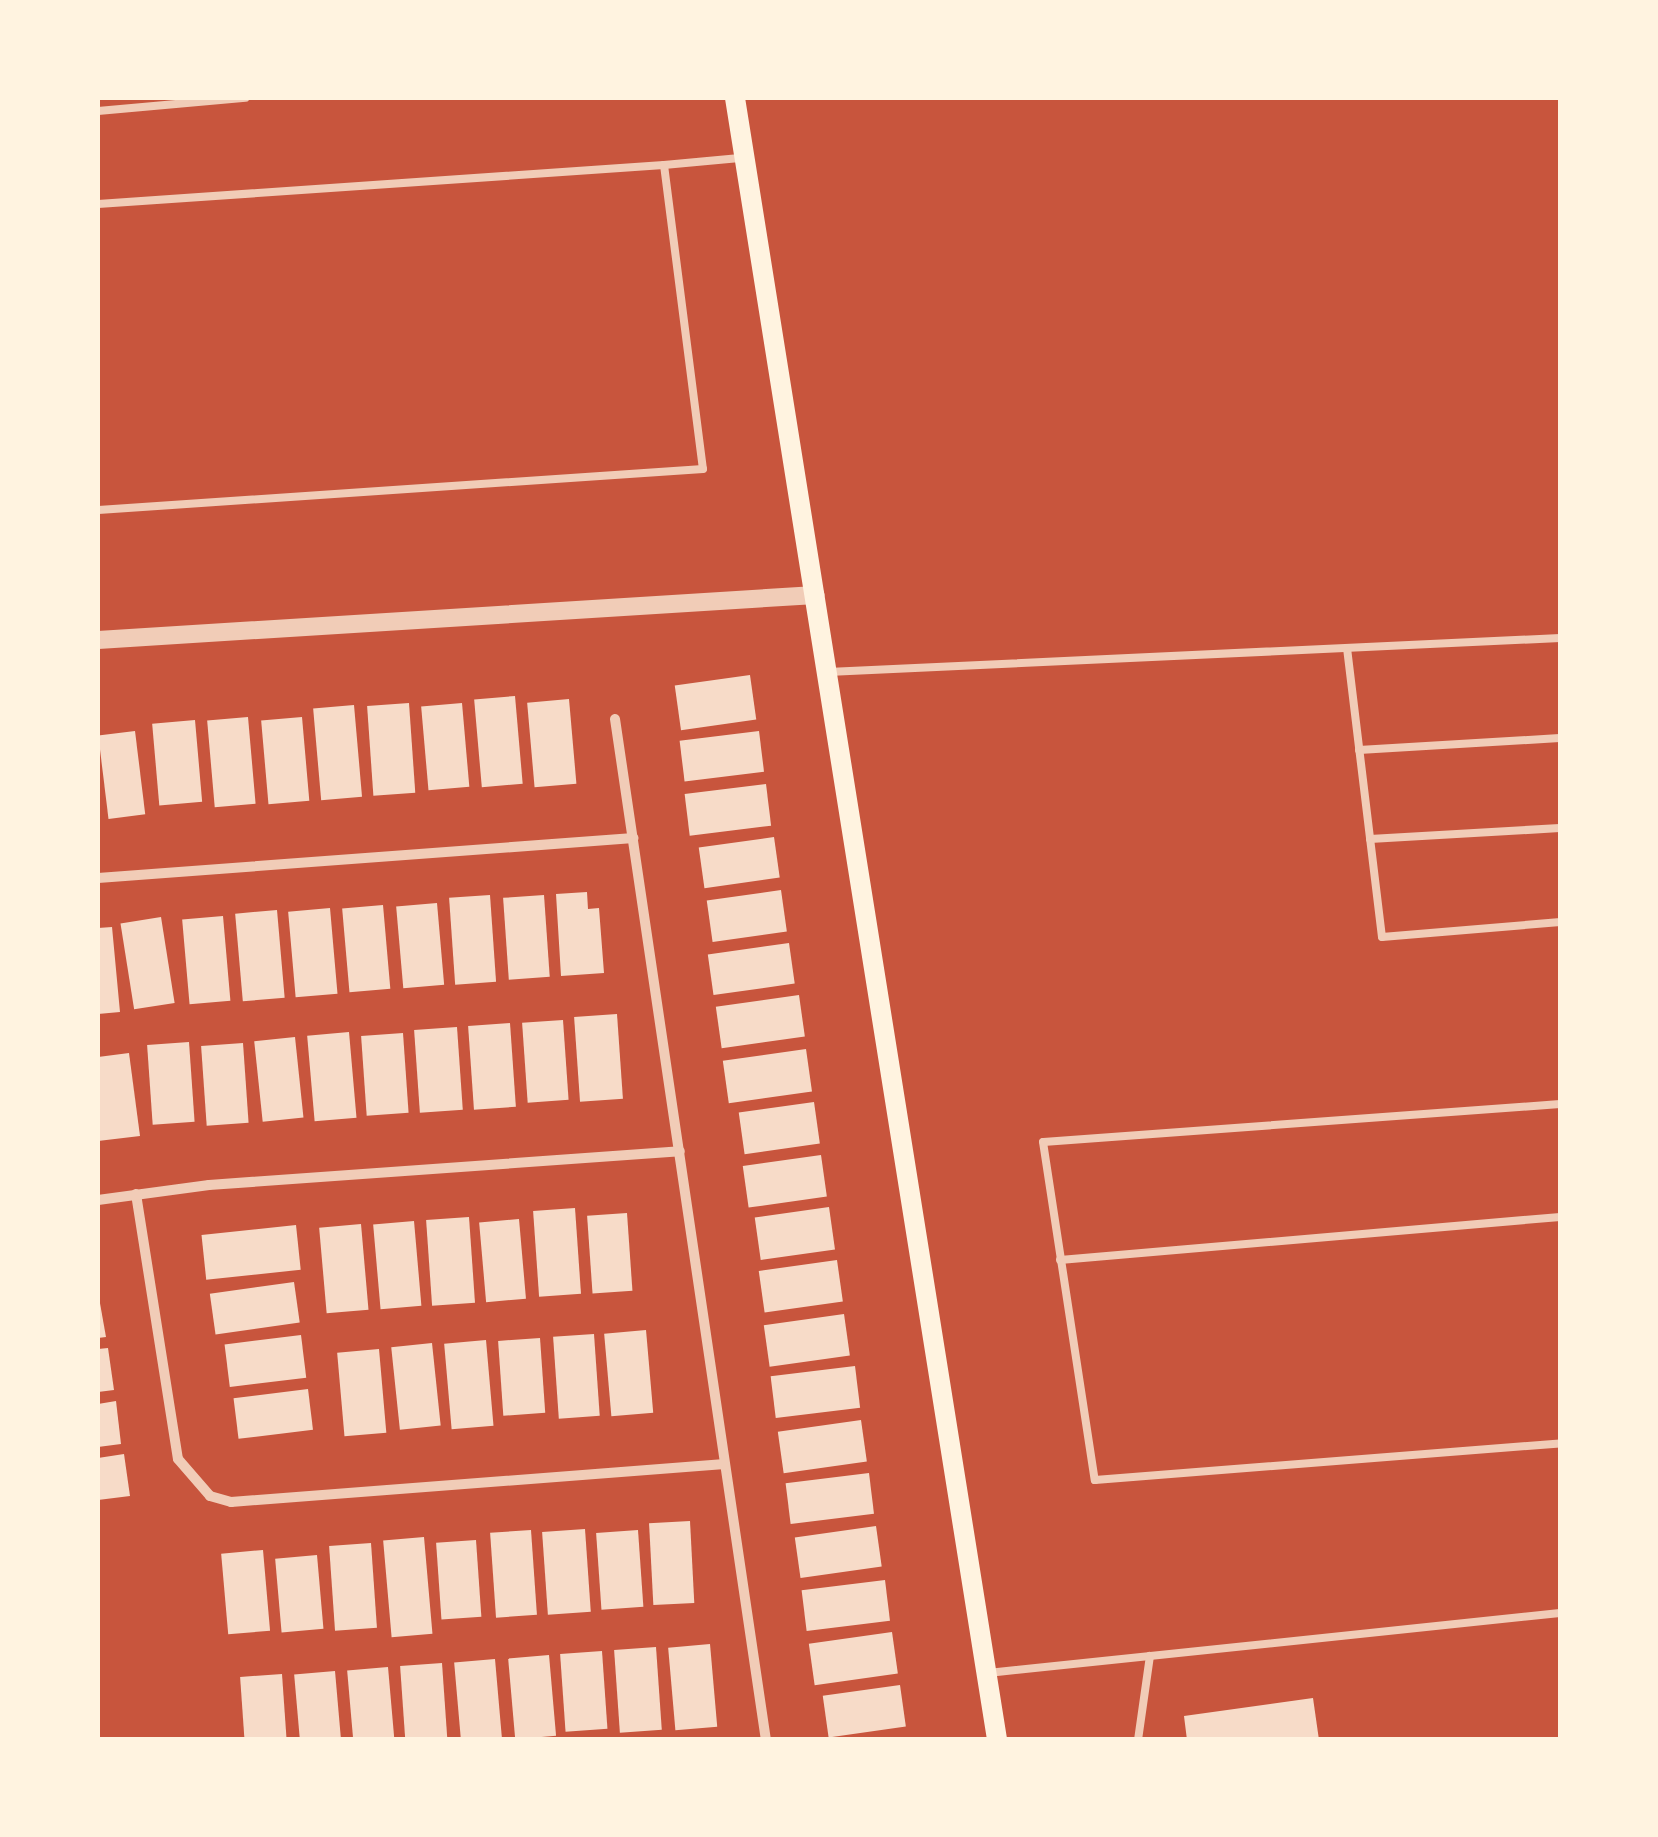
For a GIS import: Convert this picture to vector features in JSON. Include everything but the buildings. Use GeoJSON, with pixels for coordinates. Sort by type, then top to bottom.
{"type":"FeatureCollection","features":[{"type":"Feature","properties":{"kind":"main road"},"geometry":{"type":"LineString","coordinates":[[735,98],[997,1740]]}},
{"type":"Feature","properties":{"kind":"street"},"geometry":{"type":"LineString","coordinates":[[98,640],[816,595]]}},
{"type":"Feature","properties":{"kind":"street"},"geometry":{"type":"LineString","coordinates":[[615,718],[766,1740]]}},
{"type":"Feature","properties":{"kind":"street"},"geometry":{"type":"LineString","coordinates":[[98,878],[634,838]]}},
{"type":"Feature","properties":{"kind":"street"},"geometry":{"type":"LineString","coordinates":[[98,1200],[680,1151]]}},
{"type":"Feature","properties":{"kind":"street"},"geometry":{"type":"LineString","coordinates":[[136,1194],[178,1459],[191,1482],[230,1502],[726,1464]]}},
{"type":"Feature","properties":{"kind":"lane"},"geometry":{"type":"LineString","coordinates":[[98,111],[245,98]]}},
{"type":"Feature","properties":{"kind":"lane"},"geometry":{"type":"LineString","coordinates":[[98,204],[744,158]]}},
{"type":"Feature","properties":{"kind":"lane"},"geometry":{"type":"LineString","coordinates":[[98,510],[702,469],[664,166]]}},
{"type":"Feature","properties":{"kind":"lane"},"geometry":{"type":"LineString","coordinates":[[828,672],[1560,638]]}},
{"type":"Feature","properties":{"kind":"lane"},"geometry":{"type":"LineString","coordinates":[[1347,648],[1382,938],[1560,922]]}},
{"type":"Feature","properties":{"kind":"lane"},"geometry":{"type":"LineString","coordinates":[[1359,750],[1560,738]]}},
{"type":"Feature","properties":{"kind":"lane"},"geometry":{"type":"LineString","coordinates":[[1370,839],[1560,828]]}},
{"type":"Feature","properties":{"kind":"lane"},"geometry":{"type":"LineString","coordinates":[[1560,1104],[1043,1142],[1095,1480],[1560,1443]]}},
{"type":"Feature","properties":{"kind":"lane"},"geometry":{"type":"LineString","coordinates":[[1060,1260],[1560,1217]]}},
{"type":"Feature","properties":{"kind":"lane"},"geometry":{"type":"LineString","coordinates":[[986,1673],[1560,1613]]}},
{"type":"Feature","properties":{"kind":"lane"},"geometry":{"type":"LineString","coordinates":[[1138,1740],[1150,1656]]}}]}
